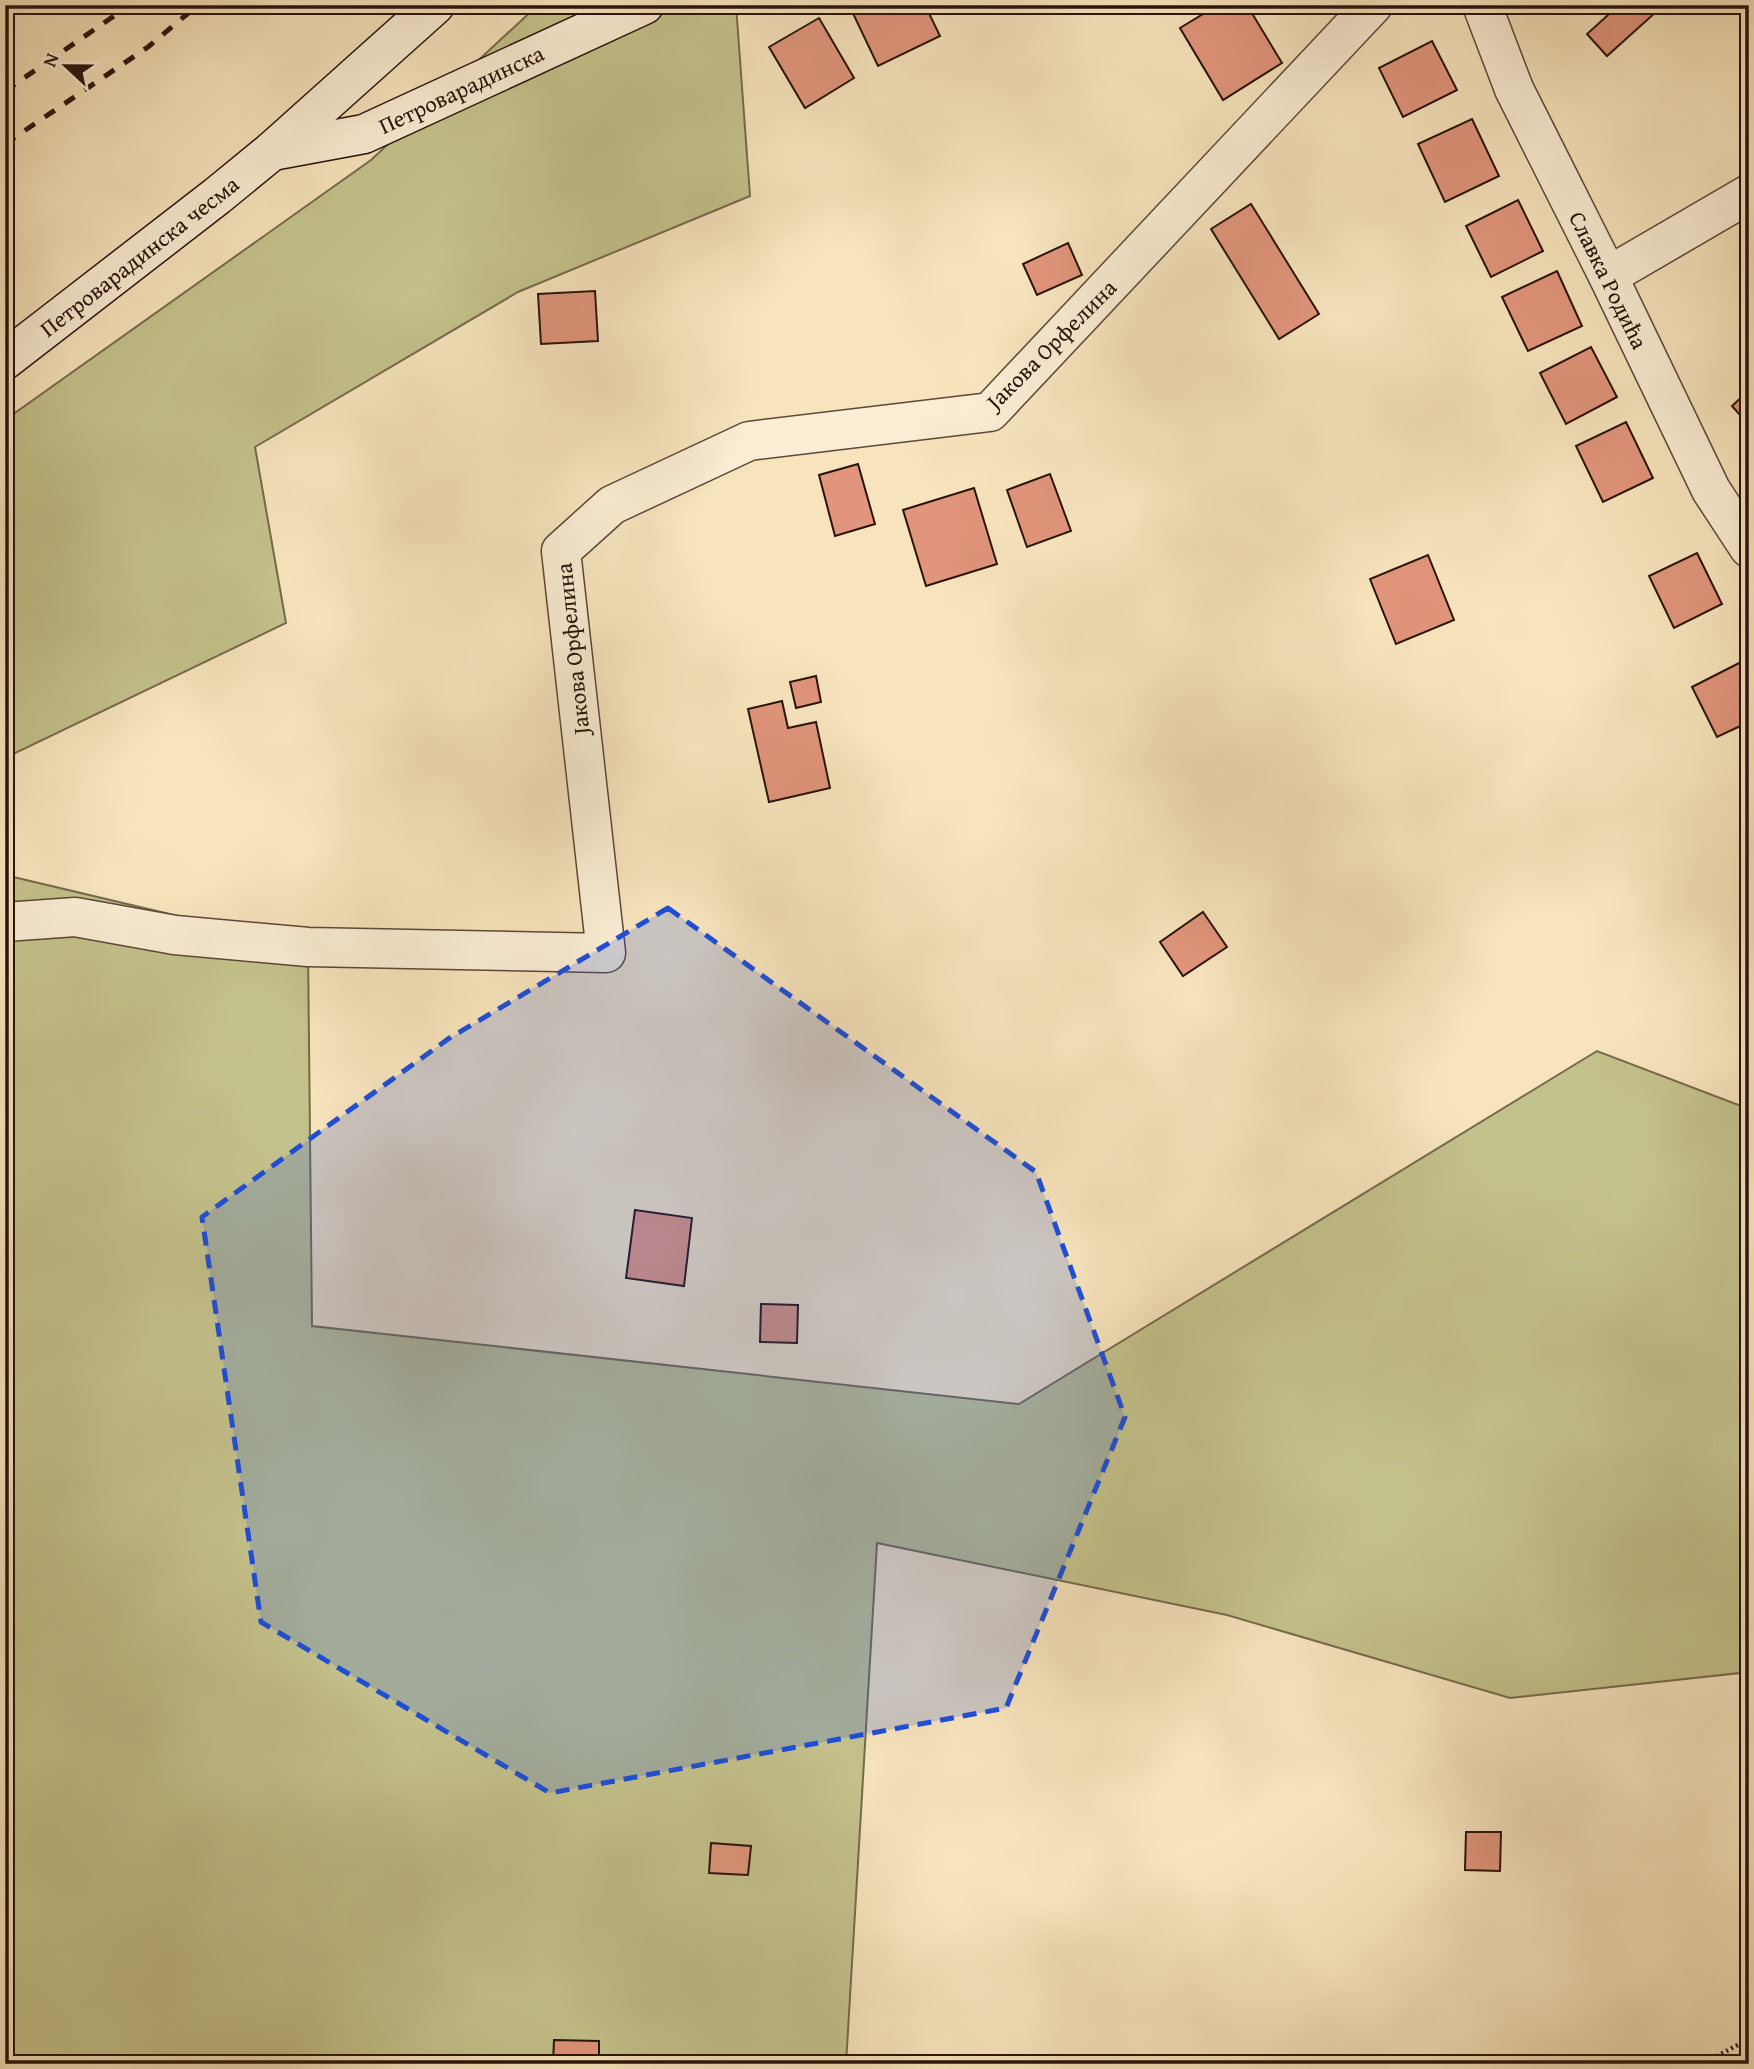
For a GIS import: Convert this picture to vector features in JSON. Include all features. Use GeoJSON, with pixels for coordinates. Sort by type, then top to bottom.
{"type":"FeatureCollection","features":[{"type":"Feature","properties":{"kind":"street","name":"Петроварадинска чесма"},"geometry":{"type":"LineString","coordinates":[[5,360],[272,151],[435,5]]}},
{"type":"Feature","properties":{"kind":"street","name":"Петроварадинска"},"geometry":{"type":"LineString","coordinates":[[272,151],[364,134],[644,5]]}},
{"type":"Feature","properties":{"kind":"street","name":"Јакова Орфелина"},"geometry":{"type":"LineString","coordinates":[[5,922],[75,916],[175,935],[308,947],[606,953],[561,551],[612,505],[749,441],[989,412],[1373,5]]}},
{"type":"Feature","properties":{"kind":"street","name":"Славка Родића"},"geometry":{"type":"LineString","coordinates":[[1482,5],[1514,89],[1711,490],[1749,548]]}},
{"type":"Feature","properties":{"kind":"street"},"geometry":{"type":"LineString","coordinates":[[1608,276],[1749,194]]}},
{"type":"Feature","properties":{"kind":"path"},"geometry":{"type":"LineString","coordinates":[[1702,2064],[1749,2039]]}},
{"type":"Feature","properties":{"kind":"highlighted area"},"geometry":{"type":"Polygon","coordinates":[[[668,908],[1036,1172],[1125,1417],[1006,1708],[550,1793],[261,1622],[202,1217],[448,1039],[668,908]]]}},
{"type":"Feature","properties":{"kind":"shaded area"},"geometry":{"type":"Polygon","coordinates":[[[538,5],[736,5],[750,196],[518,292],[255,447],[286,623],[5,758],[5,420],[371,160],[538,5]]]}},
{"type":"Feature","properties":{"kind":"shaded area"},"geometry":{"type":"Polygon","coordinates":[[[5,875],[308,947],[312,1326],[1019,1404],[1597,1051],[1749,1109],[1749,1672],[1510,1698],[1227,1615],[877,1543],[846,2064],[5,2064],[5,875]]]}},
{"type":"Feature","properties":{"kind":"building"},"geometry":{"type":"Polygon","coordinates":[[[849,5],[925,5],[940,36],[878,66],[849,5]]]}},
{"type":"Feature","properties":{"kind":"building"},"geometry":{"type":"Polygon","coordinates":[[[1218,5],[1247,5],[1282,63],[1223,100],[1180,28],[1218,5]]]}},
{"type":"Feature","properties":{"kind":"building"},"geometry":{"type":"Polygon","coordinates":[[[1619,5],[1650,5],[1656,12],[1607,56],[1587,34],[1619,5]]]}},
{"type":"Feature","properties":{"kind":"building"},"geometry":{"type":"Polygon","coordinates":[[[819,18],[854,78],[805,108],[769,47],[819,18]]]}},
{"type":"Feature","properties":{"kind":"building"},"geometry":{"type":"Polygon","coordinates":[[[1432,41],[1457,90],[1403,117],[1379,68],[1432,41]]]}},
{"type":"Feature","properties":{"kind":"building"},"geometry":{"type":"Polygon","coordinates":[[[1472,119],[1499,176],[1445,202],[1418,144],[1472,119]]]}},
{"type":"Feature","properties":{"kind":"building"},"geometry":{"type":"Polygon","coordinates":[[[1518,200],[1543,251],[1491,277],[1466,226],[1518,200]]]}},
{"type":"Feature","properties":{"kind":"building"},"geometry":{"type":"Polygon","coordinates":[[[1251,204],[1319,314],[1279,339],[1211,229],[1251,204]]]}},
{"type":"Feature","properties":{"kind":"building"},"geometry":{"type":"Polygon","coordinates":[[[1068,243],[1082,275],[1037,295],[1023,264],[1068,243]]]}},
{"type":"Feature","properties":{"kind":"building"},"geometry":{"type":"Polygon","coordinates":[[[1557,271],[1582,326],[1528,351],[1502,297],[1557,271]]]}},
{"type":"Feature","properties":{"kind":"building"},"geometry":{"type":"Polygon","coordinates":[[[595,291],[598,341],[541,344],[538,294],[595,291]]]}},
{"type":"Feature","properties":{"kind":"building"},"geometry":{"type":"Polygon","coordinates":[[[1591,347],[1617,397],[1566,424],[1540,373],[1591,347]]]}},
{"type":"Feature","properties":{"kind":"building"},"geometry":{"type":"Polygon","coordinates":[[[1749,390],[1749,425],[1732,406],[1749,390]]]}},
{"type":"Feature","properties":{"kind":"building"},"geometry":{"type":"Polygon","coordinates":[[[1626,422],[1653,478],[1603,502],[1576,446],[1626,422]]]}},
{"type":"Feature","properties":{"kind":"building"},"geometry":{"type":"Polygon","coordinates":[[[858,464],[875,524],[835,536],[819,475],[858,464]]]}},
{"type":"Feature","properties":{"kind":"building"},"geometry":{"type":"Polygon","coordinates":[[[1050,474],[1071,531],[1027,547],[1007,490],[1050,474]]]}},
{"type":"Feature","properties":{"kind":"building"},"geometry":{"type":"Polygon","coordinates":[[[974,488],[997,564],[926,586],[903,510],[974,488]]]}},
{"type":"Feature","properties":{"kind":"building"},"geometry":{"type":"Polygon","coordinates":[[[1697,553],[1722,604],[1674,628],[1649,576],[1697,553]]]}},
{"type":"Feature","properties":{"kind":"building"},"geometry":{"type":"Polygon","coordinates":[[[1428,555],[1454,620],[1396,644],[1370,579],[1428,555]]]}},
{"type":"Feature","properties":{"kind":"building"},"geometry":{"type":"Polygon","coordinates":[[[1749,658],[1749,722],[1717,737],[1692,687],[1749,658]]]}},
{"type":"Feature","properties":{"kind":"building"},"geometry":{"type":"Polygon","coordinates":[[[816,676],[821,702],[796,708],[790,682],[816,676]]]}},
{"type":"Feature","properties":{"kind":"building"},"geometry":{"type":"Polygon","coordinates":[[[782,701],[788,728],[816,722],[830,788],[769,802],[748,709],[782,701]]]}},
{"type":"Feature","properties":{"kind":"building"},"geometry":{"type":"Polygon","coordinates":[[[1203,912],[1227,947],[1183,976],[1160,942],[1203,912]]]}},
{"type":"Feature","properties":{"kind":"building"},"geometry":{"type":"Polygon","coordinates":[[[635,1210],[692,1218],[684,1286],[626,1278],[635,1210]]]}},
{"type":"Feature","properties":{"kind":"building"},"geometry":{"type":"Polygon","coordinates":[[[761,1304],[798,1305],[797,1343],[760,1342],[761,1304]]]}},
{"type":"Feature","properties":{"kind":"building"},"geometry":{"type":"Polygon","coordinates":[[[1466,1832],[1501,1832],[1500,1871],[1465,1870],[1466,1832]]]}},
{"type":"Feature","properties":{"kind":"building"},"geometry":{"type":"Polygon","coordinates":[[[711,1843],[751,1846],[748,1875],[709,1873],[711,1843]]]}},
{"type":"Feature","properties":{"kind":"building"},"geometry":{"type":"Polygon","coordinates":[[[554,2040],[599,2041],[599,2064],[553,2064],[554,2040]]]}},
{"type":"Feature","properties":{"kind":"railway"},"geometry":{"type":"LineString","coordinates":[[5,91],[130,5]]}},
{"type":"Feature","properties":{"kind":"railway"},"geometry":{"type":"LineString","coordinates":[[5,144],[148,47],[198,5]]}}]}
